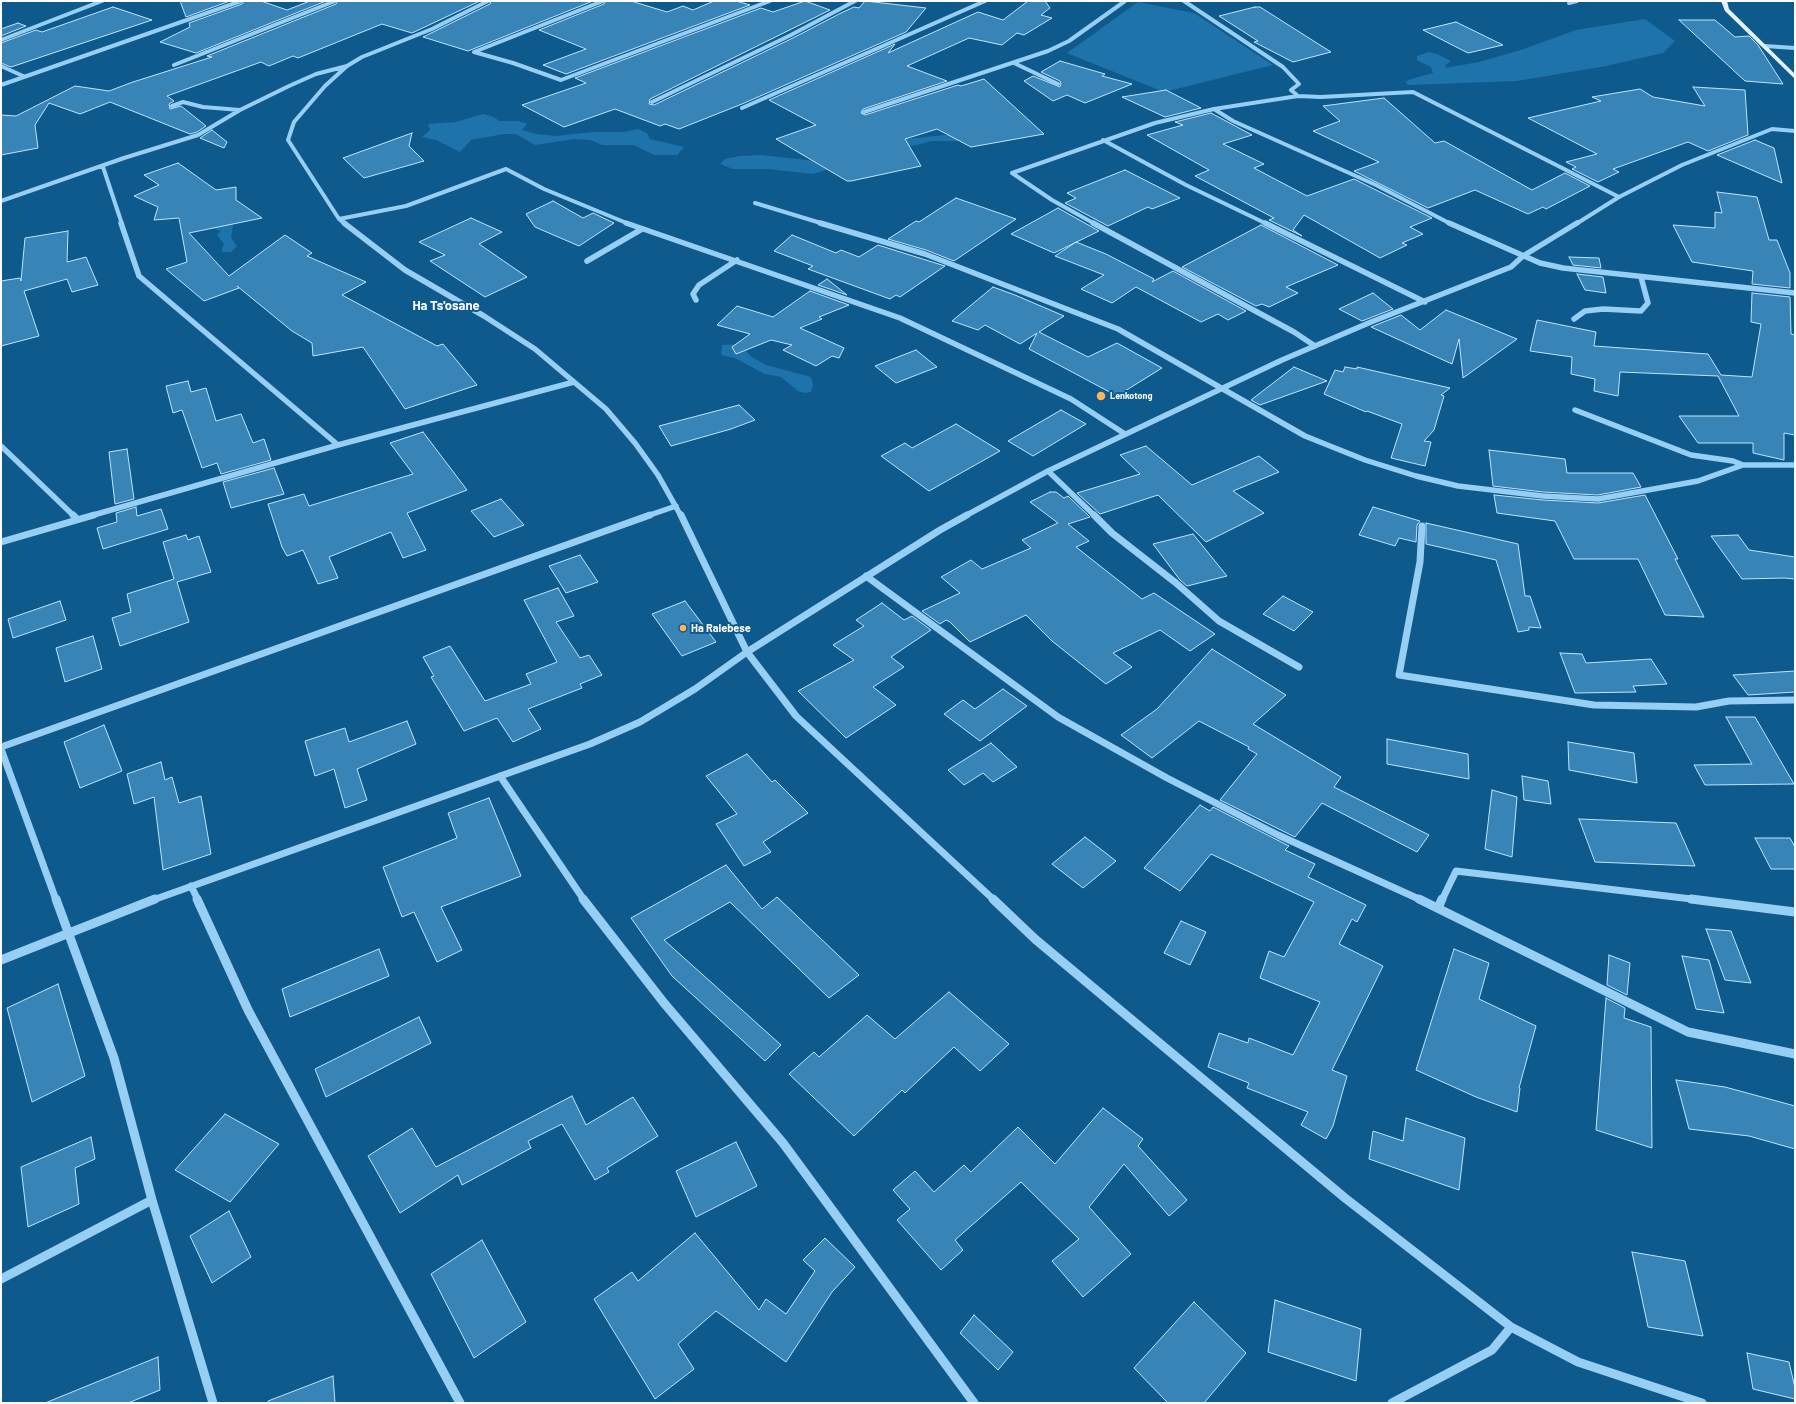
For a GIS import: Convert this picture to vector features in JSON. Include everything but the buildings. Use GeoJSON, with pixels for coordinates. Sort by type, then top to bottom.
{"type":"FeatureCollection","features":[{"type":"Feature","properties":{"kind":"main road"},"geometry":{"type":"LineString","coordinates":[[1724,1],[1727,10],[1795,76]]}},
{"type":"Feature","properties":{"kind":"street"},"geometry":{"type":"LineString","coordinates":[[1,40],[102,1]]}},
{"type":"Feature","properties":{"kind":"street"},"geometry":{"type":"LineString","coordinates":[[1,84],[241,1]]}},
{"type":"Feature","properties":{"kind":"street"},"geometry":{"type":"LineString","coordinates":[[174,64],[335,1]]}},
{"type":"Feature","properties":{"kind":"street"},"geometry":{"type":"LineString","coordinates":[[488,1],[432,29],[362,57],[347,66],[325,86],[294,122],[288,140],[339,219],[405,270],[438,288],[535,349],[606,409],[635,443],[658,475],[676,506],[747,652],[796,716],[1035,939],[1345,1198],[1511,1327],[1578,1362],[1702,1403]]}},
{"type":"Feature","properties":{"kind":"street"},"geometry":{"type":"LineString","coordinates":[[604,1],[474,52],[513,63],[561,80],[770,1]]}},
{"type":"Feature","properties":{"kind":"street"},"geometry":{"type":"LineString","coordinates":[[652,102],[791,35],[855,1]]}},
{"type":"Feature","properties":{"kind":"street"},"geometry":{"type":"LineString","coordinates":[[742,108],[985,1]]}},
{"type":"Feature","properties":{"kind":"street"},"geometry":{"type":"LineString","coordinates":[[864,112],[1048,51],[1069,41],[1125,1]]}},
{"type":"Feature","properties":{"kind":"street"},"geometry":{"type":"LineString","coordinates":[[1184,1],[1283,66],[1299,84],[1291,90],[1298,96]]}},
{"type":"Feature","properties":{"kind":"street"},"geometry":{"type":"LineString","coordinates":[[1568,3],[1577,1]]}},
{"type":"Feature","properties":{"kind":"street"},"geometry":{"type":"LineString","coordinates":[[1765,46],[1795,48]]}},
{"type":"Feature","properties":{"kind":"street"},"geometry":{"type":"LineString","coordinates":[[1014,63],[1058,84]]}},
{"type":"Feature","properties":{"kind":"street"},"geometry":{"type":"LineString","coordinates":[[1,66],[23,76]]}},
{"type":"Feature","properties":{"kind":"street"},"geometry":{"type":"LineString","coordinates":[[1,201],[198,136],[240,110],[316,74],[347,66]]}},
{"type":"Feature","properties":{"kind":"street"},"geometry":{"type":"LineString","coordinates":[[1315,346],[1294,332],[1052,200],[1012,173],[1155,123],[1214,110],[1298,96],[1321,97],[1413,92],[1618,197]]}},
{"type":"Feature","properties":{"kind":"street"},"geometry":{"type":"LineString","coordinates":[[172,106],[183,102],[203,108],[240,110]]}},
{"type":"Feature","properties":{"kind":"street"},"geometry":{"type":"LineString","coordinates":[[1214,110],[1233,121],[1376,185],[1450,223],[1540,263],[1563,268],[1795,293]]}},
{"type":"Feature","properties":{"kind":"street"},"geometry":{"type":"LineString","coordinates":[[1,960],[69,932],[191,886],[590,744],[640,722],[695,689],[747,652],[940,530],[1048,471],[1315,346],[1511,266],[1523,256],[1618,197],[1682,165],[1772,129],[1795,131]]}},
{"type":"Feature","properties":{"kind":"street"},"geometry":{"type":"LineString","coordinates":[[1103,140],[1181,183],[1328,252],[1425,302]]}},
{"type":"Feature","properties":{"kind":"street"},"geometry":{"type":"LineString","coordinates":[[103,167],[129,239],[139,276],[338,445]]}},
{"type":"Feature","properties":{"kind":"street"},"geometry":{"type":"LineString","coordinates":[[339,219],[406,206],[506,169],[544,189],[642,228],[900,318],[1071,400],[1125,434]]}},
{"type":"Feature","properties":{"kind":"street"},"geometry":{"type":"LineString","coordinates":[[755,203],[925,254],[1118,329],[1161,352],[1250,406],[1312,439],[1365,460],[1416,476],[1458,486],[1543,496],[1598,499],[1698,481],[1743,465],[1795,465]]}},
{"type":"Feature","properties":{"kind":"street"},"geometry":{"type":"LineString","coordinates":[[587,261],[642,228]]}},
{"type":"Feature","properties":{"kind":"street"},"geometry":{"type":"LineString","coordinates":[[696,300],[693,294],[699,285],[737,260]]}},
{"type":"Feature","properties":{"kind":"street"},"geometry":{"type":"LineString","coordinates":[[1574,319],[1585,311],[1603,309],[1641,311],[1648,303],[1641,277]]}},
{"type":"Feature","properties":{"kind":"street"},"geometry":{"type":"LineString","coordinates":[[1,542],[338,445],[574,382]]}},
{"type":"Feature","properties":{"kind":"street"},"geometry":{"type":"LineString","coordinates":[[1574,410],[1691,455],[1733,461],[1743,465]]}},
{"type":"Feature","properties":{"kind":"street"},"geometry":{"type":"LineString","coordinates":[[1,446],[77,519]]}},
{"type":"Feature","properties":{"kind":"street"},"geometry":{"type":"LineString","coordinates":[[1048,471],[1112,533],[1176,583],[1219,621],[1299,667]]}},
{"type":"Feature","properties":{"kind":"street"},"geometry":{"type":"LineString","coordinates":[[213,1403],[152,1200],[114,1058],[1,748],[676,506]]}},
{"type":"Feature","properties":{"kind":"street"},"geometry":{"type":"LineString","coordinates":[[1422,526],[1420,562],[1399,675],[1594,705],[1696,707],[1729,701],[1795,700]]}},
{"type":"Feature","properties":{"kind":"street"},"geometry":{"type":"LineString","coordinates":[[866,576],[1058,717],[1167,778],[1278,836],[1438,908],[1688,1032],[1795,1054]]}},
{"type":"Feature","properties":{"kind":"street"},"geometry":{"type":"LineString","coordinates":[[500,776],[582,898],[664,1003],[783,1143],[974,1403]]}},
{"type":"Feature","properties":{"kind":"street"},"geometry":{"type":"LineString","coordinates":[[1438,908],[1456,871],[1795,912]]}},
{"type":"Feature","properties":{"kind":"street"},"geometry":{"type":"LineString","coordinates":[[191,886],[248,1010],[460,1403]]}},
{"type":"Feature","properties":{"kind":"street"},"geometry":{"type":"LineString","coordinates":[[1,1279],[152,1200]]}},
{"type":"Feature","properties":{"kind":"street"},"geometry":{"type":"LineString","coordinates":[[1392,1403],[1492,1350],[1511,1327]]}},
{"type":"Feature","properties":{"kind":"shaded area"},"geometry":{"type":"Polygon","coordinates":[[[1138,2],[1194,13],[1273,65],[1164,92],[1067,53],[1138,2]]]}},
{"type":"Feature","properties":{"kind":"shaded area"},"geometry":{"type":"Polygon","coordinates":[[[1645,19],[1675,41],[1663,53],[1606,66],[1517,81],[1408,85],[1405,82],[1433,73],[1431,67],[1417,60],[1417,56],[1429,52],[1451,61],[1445,68],[1479,62],[1521,50],[1576,30],[1645,19]]]}},
{"type":"Feature","properties":{"kind":"shaded area"},"geometry":{"type":"Polygon","coordinates":[[[483,114],[494,117],[499,121],[519,121],[527,124],[522,130],[536,134],[556,136],[592,132],[624,132],[638,129],[647,133],[650,139],[684,147],[677,155],[654,155],[634,145],[602,145],[591,140],[575,139],[535,145],[516,134],[504,134],[471,140],[460,152],[436,140],[422,137],[430,130],[428,124],[456,122],[483,114]]]}},
{"type":"Feature","properties":{"kind":"shaded area"},"geometry":{"type":"Polygon","coordinates":[[[954,134],[977,141],[931,141],[917,145],[897,147],[813,174],[768,169],[733,169],[720,164],[725,159],[740,156],[760,155],[817,161],[907,139],[954,134]]]}},
{"type":"Feature","properties":{"kind":"shaded area"},"geometry":{"type":"Polygon","coordinates":[[[228,219],[233,225],[231,238],[237,246],[231,252],[221,252],[224,244],[217,235],[221,231],[213,228],[228,219]]]}},
{"type":"Feature","properties":{"kind":"shaded area"},"geometry":{"type":"Polygon","coordinates":[[[741,344],[750,356],[766,365],[811,377],[813,385],[811,392],[805,393],[798,391],[781,377],[765,374],[735,358],[721,355],[722,345],[741,344]]]}},
{"type":"Feature","properties":{"kind":"place","name":"Lenkotong"},"geometry":{"type":"Point","coordinates":[1101,396]}},
{"type":"Feature","properties":{"kind":"place","name":"Ha Ralebese"},"geometry":{"type":"Point","coordinates":[683,628]}},
{"type":"Feature","properties":{"kind":"district","name":"Ha Ts'osane"},"geometry":{"type":"Point","coordinates":[446,306]}}]}
